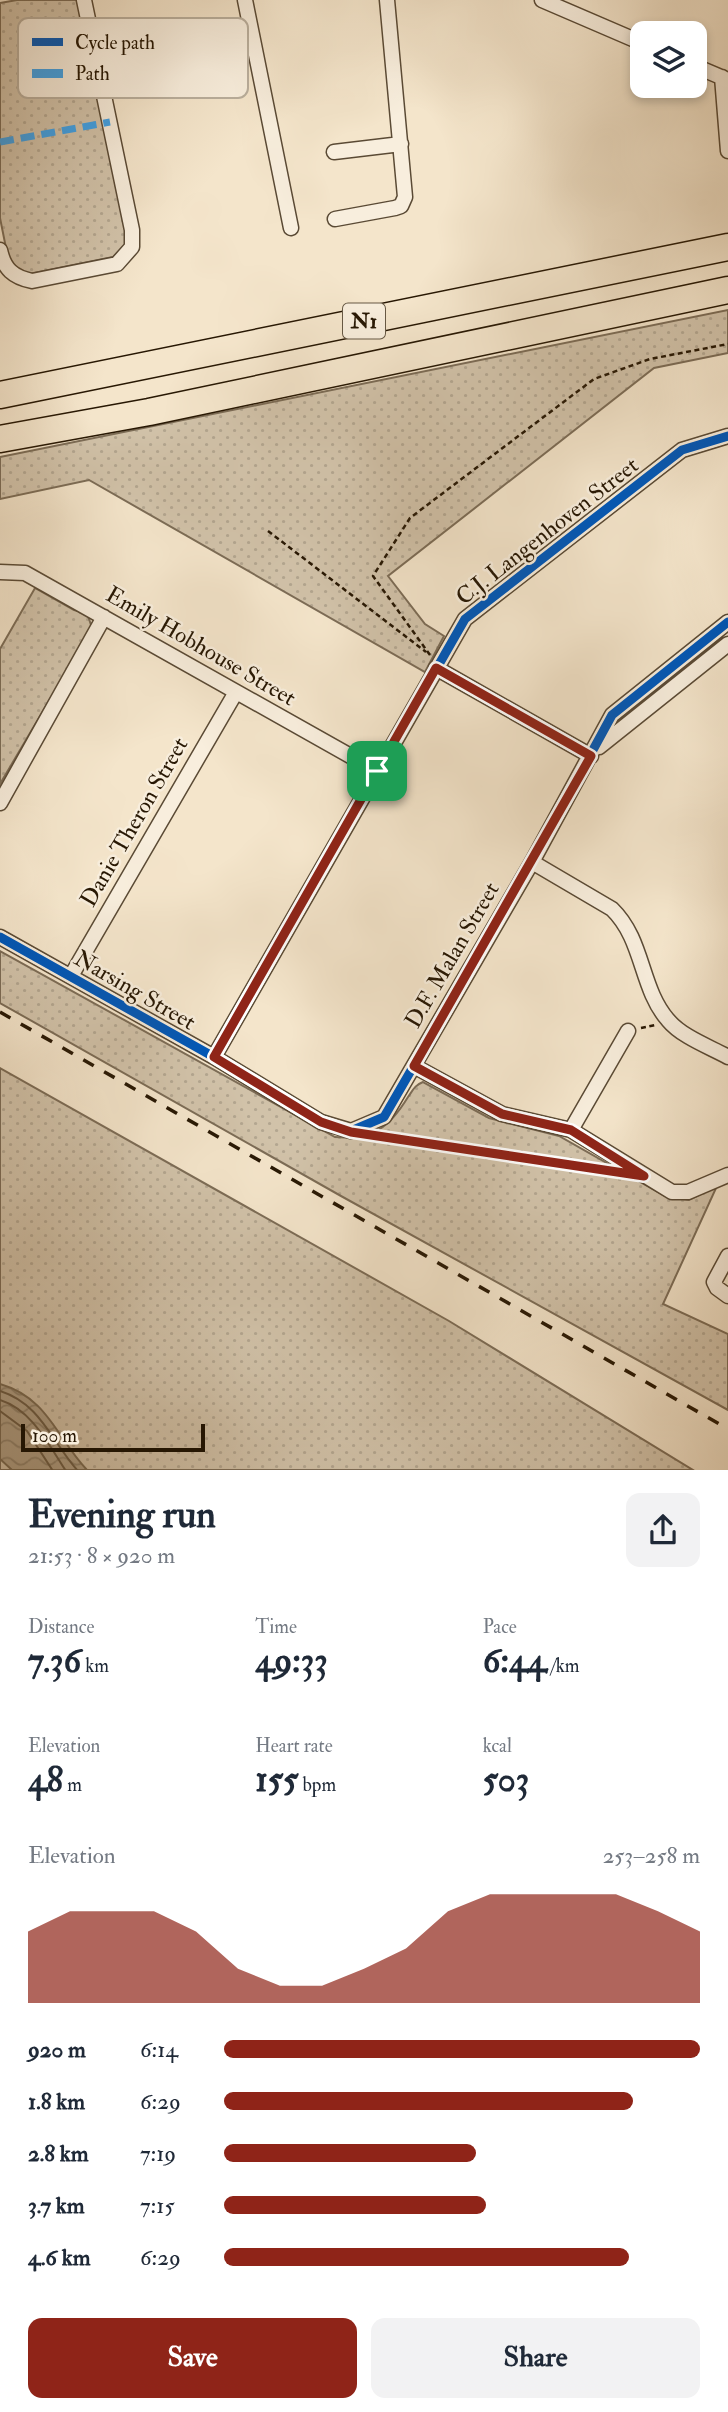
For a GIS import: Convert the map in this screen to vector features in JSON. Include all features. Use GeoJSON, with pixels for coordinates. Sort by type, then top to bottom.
{"type":"FeatureCollection","features":[{"type":"Feature","properties":{"kind":"highway","name":"N1"},"geometry":{"type":"LineString","coordinates":[[0,395],[728,247]]}},
{"type":"Feature","properties":{"kind":"highway","name":"N1"},"geometry":{"type":"LineString","coordinates":[[0,439],[149,412],[728,290]]}},
{"type":"Feature","properties":{"kind":"street"},"geometry":{"type":"LineString","coordinates":[[84,0],[88,18]]}},
{"type":"Feature","properties":{"kind":"street"},"geometry":{"type":"LineString","coordinates":[[245,0],[291,228]]}},
{"type":"Feature","properties":{"kind":"street"},"geometry":{"type":"LineString","coordinates":[[335,219],[401,206],[405,190],[387,0]]}},
{"type":"Feature","properties":{"kind":"street"},"geometry":{"type":"LineString","coordinates":[[542,0],[630,38]]}},
{"type":"Feature","properties":{"kind":"street"},"geometry":{"type":"LineString","coordinates":[[707,70],[725,78],[728,151]]}},
{"type":"Feature","properties":{"kind":"street"},"geometry":{"type":"LineString","coordinates":[[0,250],[9,271],[19,278],[32,281],[117,264],[132,247],[132,230],[104,98]]}},
{"type":"Feature","properties":{"kind":"street"},"geometry":{"type":"LineString","coordinates":[[334,152],[401,144]]}},
{"type":"Feature","properties":{"kind":"street","name":"C.J. Langenhoven Street"},"geometry":{"type":"LineString","coordinates":[[214,1057],[377,771],[433,662],[474,611],[682,450],[728,436]]}},
{"type":"Feature","properties":{"kind":"street","name":"Emily Hobhouse Street"},"geometry":{"type":"LineString","coordinates":[[0,572],[25,572],[377,771]]}},
{"type":"Feature","properties":{"kind":"street"},"geometry":{"type":"LineString","coordinates":[[0,803],[104,617]]}},
{"type":"Feature","properties":{"kind":"street","name":"D.F. Malan Street"},"geometry":{"type":"LineString","coordinates":[[351,1132],[384,1117],[532,862],[607,723],[622,705],[728,622]]}},
{"type":"Feature","properties":{"kind":"street","name":"D.F. Malan Street"},"geometry":{"type":"LineString","coordinates":[[591,756],[607,738],[728,644]]}},
{"type":"Feature","properties":{"kind":"street"},"geometry":{"type":"LineString","coordinates":[[433,662],[591,756]]}},
{"type":"Feature","properties":{"kind":"street","name":"Danie Theron Street"},"geometry":{"type":"LineString","coordinates":[[71,975],[236,692]]}},
{"type":"Feature","properties":{"kind":"street"},"geometry":{"type":"LineString","coordinates":[[532,862],[621,917],[634,938],[668,1021],[728,1057]]}},
{"type":"Feature","properties":{"kind":"street","name":"Narsing Street"},"geometry":{"type":"LineString","coordinates":[[0,937],[214,1057],[321,1122],[351,1132]]}},
{"type":"Feature","properties":{"kind":"street"},"geometry":{"type":"LineString","coordinates":[[571,1130],[628,1031]]}},
{"type":"Feature","properties":{"kind":"street"},"geometry":{"type":"LineString","coordinates":[[414,1066],[502,1114],[571,1130],[672,1192],[688,1192],[728,1175]]}},
{"type":"Feature","properties":{"kind":"street"},"geometry":{"type":"LineString","coordinates":[[728,1256],[715,1282],[717,1288],[728,1296]]}},
{"type":"Feature","properties":{"kind":"path"},"geometry":{"type":"LineString","coordinates":[[433,662],[373,576],[410,519],[594,379],[650,359],[728,344]]}},
{"type":"Feature","properties":{"kind":"path"},"geometry":{"type":"LineString","coordinates":[[268,531],[433,662]]}},
{"type":"Feature","properties":{"kind":"path"},"geometry":{"type":"LineString","coordinates":[[628,1031],[668,1021]]}},
{"type":"Feature","properties":{"kind":"path"},"geometry":{"type":"LineString","coordinates":[[351,1132],[644,1176]]}},
{"type":"Feature","properties":{"kind":"shaded area"},"geometry":{"type":"Polygon","coordinates":[[[17,0],[78,0],[82,18],[18,18],[18,98],[99,98],[127,233],[125,245],[113,257],[29,274],[17,270],[8,258],[0,218],[0,3],[17,0]]]}},
{"type":"Feature","properties":{"kind":"shaded area"},"geometry":{"type":"Polygon","coordinates":[[[728,310],[728,353],[654,368],[388,576],[425,624],[444,636],[425,672],[89,480],[0,499],[0,457],[728,310]]]}},
{"type":"Feature","properties":{"kind":"shaded area"},"geometry":{"type":"Polygon","coordinates":[[[35,588],[74,610],[87,613],[92,628],[0,784],[0,649],[35,588]]]}},
{"type":"Feature","properties":{"kind":"shaded area"},"geometry":{"type":"Polygon","coordinates":[[[0,951],[335,1137],[360,1136],[379,1130],[394,1117],[414,1088],[423,1082],[489,1118],[559,1136],[665,1196],[689,1200],[717,1186],[663,1304],[728,1334],[728,1410],[0,1003],[0,951]]]}},
{"type":"Feature","properties":{"kind":"shaded area"},"geometry":{"type":"Polygon","coordinates":[[[0,1068],[449,1321],[693,1470],[0,1470],[0,1068]]]}},
{"type":"Feature","properties":{"kind":"water"},"geometry":{"type":"Polygon","coordinates":[[[0,1384],[16,1390],[40,1409],[87,1470],[12,1470],[0,1459],[0,1384]]]}},
{"type":"Feature","properties":{"kind":"railway"},"geometry":{"type":"LineString","coordinates":[[0,1012],[728,1429]]}},
{"type":"Feature","properties":{"kind":"marked path"},"geometry":{"type":"LineString","coordinates":[[0,142],[110,122]]}},
{"type":"Feature","properties":{"kind":"cycle path"},"geometry":{"type":"LineString","coordinates":[[214,1057],[465,619],[682,450],[728,436]]}},
{"type":"Feature","properties":{"kind":"cycle path"},"geometry":{"type":"LineString","coordinates":[[0,937],[214,1057],[321,1122],[351,1131],[384,1117],[532,862],[612,715],[728,622]]}},
{"type":"Feature","properties":{"kind":"route"},"geometry":{"type":"LineString","coordinates":[[436,668],[591,756],[414,1066],[502,1114],[571,1130],[644,1176],[351,1132],[321,1122],[214,1057],[377,771],[436,668]]}}]}
